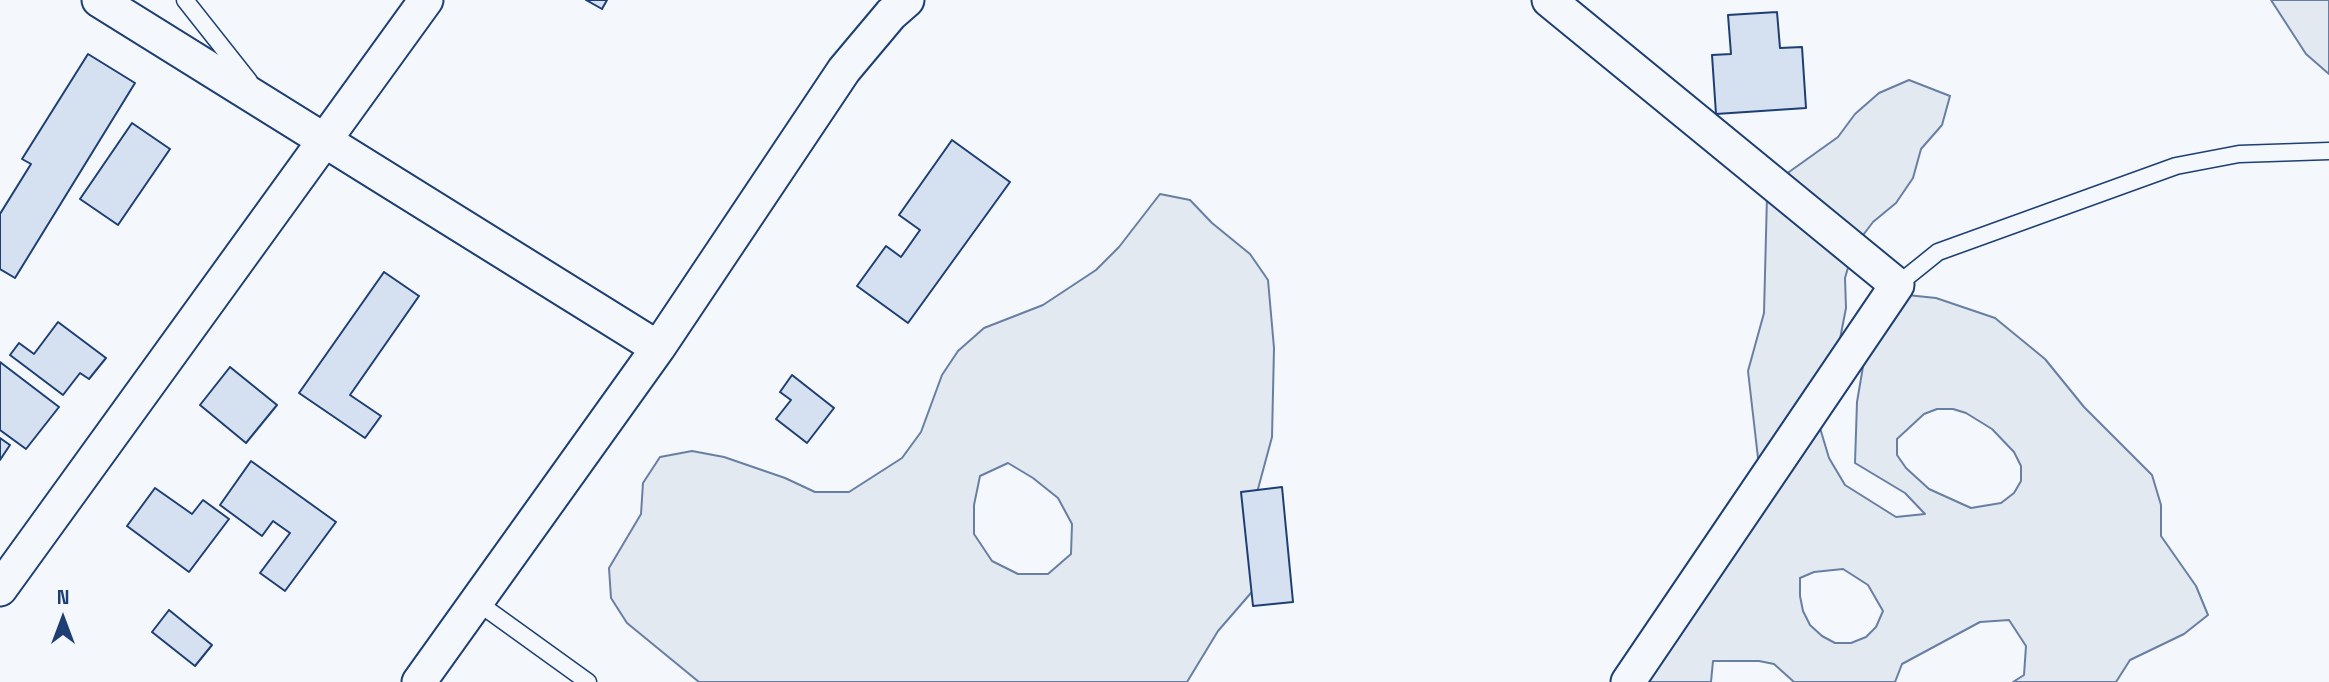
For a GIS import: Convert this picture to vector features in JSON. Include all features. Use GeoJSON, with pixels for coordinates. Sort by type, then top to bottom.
{"type":"FeatureCollection","features":[{"type":"Feature","properties":{"kind":"street"},"geometry":{"type":"LineString","coordinates":[[99,0],[658,348]]}},
{"type":"Feature","properties":{"kind":"street"},"geometry":{"type":"LineString","coordinates":[[0,589],[426,0]]}},
{"type":"Feature","properties":{"kind":"street"},"geometry":{"type":"LineString","coordinates":[[419,682],[658,348],[844,71],[907,0]]}},
{"type":"Feature","properties":{"kind":"street"},"geometry":{"type":"LineString","coordinates":[[1549,0],[1897,285],[1628,682]]}},
{"type":"Feature","properties":{"kind":"lane"},"geometry":{"type":"LineString","coordinates":[[185,0],[266,102]]}},
{"type":"Feature","properties":{"kind":"lane"},"geometry":{"type":"LineString","coordinates":[[1897,285],[1938,252],[2176,166],[2239,154],[2329,151]]}},
{"type":"Feature","properties":{"kind":"lane"},"geometry":{"type":"LineString","coordinates":[[477,602],[588,682]]}},
{"type":"Feature","properties":{"kind":"shaded area"},"geometry":{"type":"Polygon","coordinates":[[[2271,0],[2329,0],[2329,74],[2306,54],[2271,0]]]}},
{"type":"Feature","properties":{"kind":"shaded area"},"geometry":{"type":"Polygon","coordinates":[[[1909,80],[1950,96],[1942,125],[1921,149],[1913,178],[1896,203],[1873,222],[1854,247],[1845,278],[1846,308],[1840,339],[1820,397],[1820,428],[1829,458],[1845,485],[1896,517],[1925,514],[1905,493],[1855,463],[1857,402],[1867,343],[1907,295],[1936,298],[1995,318],[2045,359],[2084,407],[2152,475],[2161,505],[2161,536],[2196,586],[2208,615],[2184,634],[2130,660],[2116,682],[2013,682],[2024,675],[2026,646],[2009,620],[1980,622],[1902,664],[1895,682],[1794,682],[1774,664],[1759,661],[1713,661],[1711,682],[1647,682],[1758,488],[1758,458],[1748,371],[1764,313],[1767,196],[1789,172],[1838,137],[1855,114],[1879,93],[1909,80]],[[1937,409],[1924,414],[1897,439],[1897,455],[1906,468],[1929,489],[1971,508],[2001,503],[2014,493],[2021,481],[2021,466],[2014,452],[1992,429],[1966,413],[1953,409],[1937,409]],[[1843,569],[1814,572],[1800,578],[1800,596],[1810,625],[1835,643],[1851,643],[1866,637],[1876,627],[1883,611],[1868,585],[1843,569]]]}},
{"type":"Feature","properties":{"kind":"shaded area"},"geometry":{"type":"Polygon","coordinates":[[[1160,194],[1190,200],[1212,223],[1250,254],[1268,280],[1274,348],[1272,437],[1248,526],[1257,586],[1218,631],[1187,682],[699,682],[627,623],[611,598],[609,568],[641,514],[643,483],[660,457],[692,451],[724,457],[785,478],[815,492],[849,492],[902,458],[921,432],[942,375],[958,351],[984,328],[1043,305],[1096,270],[1119,247],[1160,194]],[[1008,463],[980,476],[974,505],[974,534],[992,561],[1018,574],[1048,574],[1071,554],[1072,524],[1058,498],[1008,463]]]}},
{"type":"Feature","properties":{"kind":"building"},"geometry":{"type":"Polygon","coordinates":[[[586,0],[607,0],[602,9],[586,0]]]}},
{"type":"Feature","properties":{"kind":"building"},"geometry":{"type":"Polygon","coordinates":[[[1777,12],[1780,48],[1802,47],[1806,108],[1716,114],[1712,55],[1731,54],[1728,15],[1777,12]]]}},
{"type":"Feature","properties":{"kind":"building"},"geometry":{"type":"Polygon","coordinates":[[[88,54],[135,83],[15,278],[0,269],[0,214],[31,164],[22,159],[88,54]]]}},
{"type":"Feature","properties":{"kind":"building"},"geometry":{"type":"Polygon","coordinates":[[[132,123],[170,149],[118,225],[80,199],[132,123]]]}},
{"type":"Feature","properties":{"kind":"building"},"geometry":{"type":"Polygon","coordinates":[[[952,140],[1010,182],[908,323],[857,286],[886,246],[901,257],[920,230],[899,215],[952,140]]]}},
{"type":"Feature","properties":{"kind":"building"},"geometry":{"type":"Polygon","coordinates":[[[384,272],[419,296],[350,395],[381,416],[365,438],[299,393],[384,272]]]}},
{"type":"Feature","properties":{"kind":"building"},"geometry":{"type":"Polygon","coordinates":[[[58,322],[106,358],[89,379],[80,373],[63,395],[10,355],[19,343],[34,354],[58,322]]]}},
{"type":"Feature","properties":{"kind":"building"},"geometry":{"type":"Polygon","coordinates":[[[0,362],[59,407],[26,449],[0,430],[0,362]]]}},
{"type":"Feature","properties":{"kind":"building"},"geometry":{"type":"Polygon","coordinates":[[[230,367],[277,405],[246,443],[200,405],[230,367]]]}},
{"type":"Feature","properties":{"kind":"building"},"geometry":{"type":"Polygon","coordinates":[[[792,375],[834,408],[807,443],[776,419],[791,400],[780,392],[792,375]]]}},
{"type":"Feature","properties":{"kind":"building"},"geometry":{"type":"Polygon","coordinates":[[[0,438],[10,445],[0,460],[0,438]]]}},
{"type":"Feature","properties":{"kind":"building"},"geometry":{"type":"Polygon","coordinates":[[[251,461],[336,522],[285,591],[260,573],[290,533],[273,521],[262,536],[220,505],[251,461]]]}},
{"type":"Feature","properties":{"kind":"building"},"geometry":{"type":"Polygon","coordinates":[[[1282,487],[1293,602],[1253,606],[1241,492],[1282,487]]]}},
{"type":"Feature","properties":{"kind":"building"},"geometry":{"type":"Polygon","coordinates":[[[155,488],[192,514],[203,500],[229,519],[189,572],[127,526],[155,488]]]}},
{"type":"Feature","properties":{"kind":"building"},"geometry":{"type":"Polygon","coordinates":[[[169,610],[212,645],[195,666],[152,632],[169,610]]]}}]}
